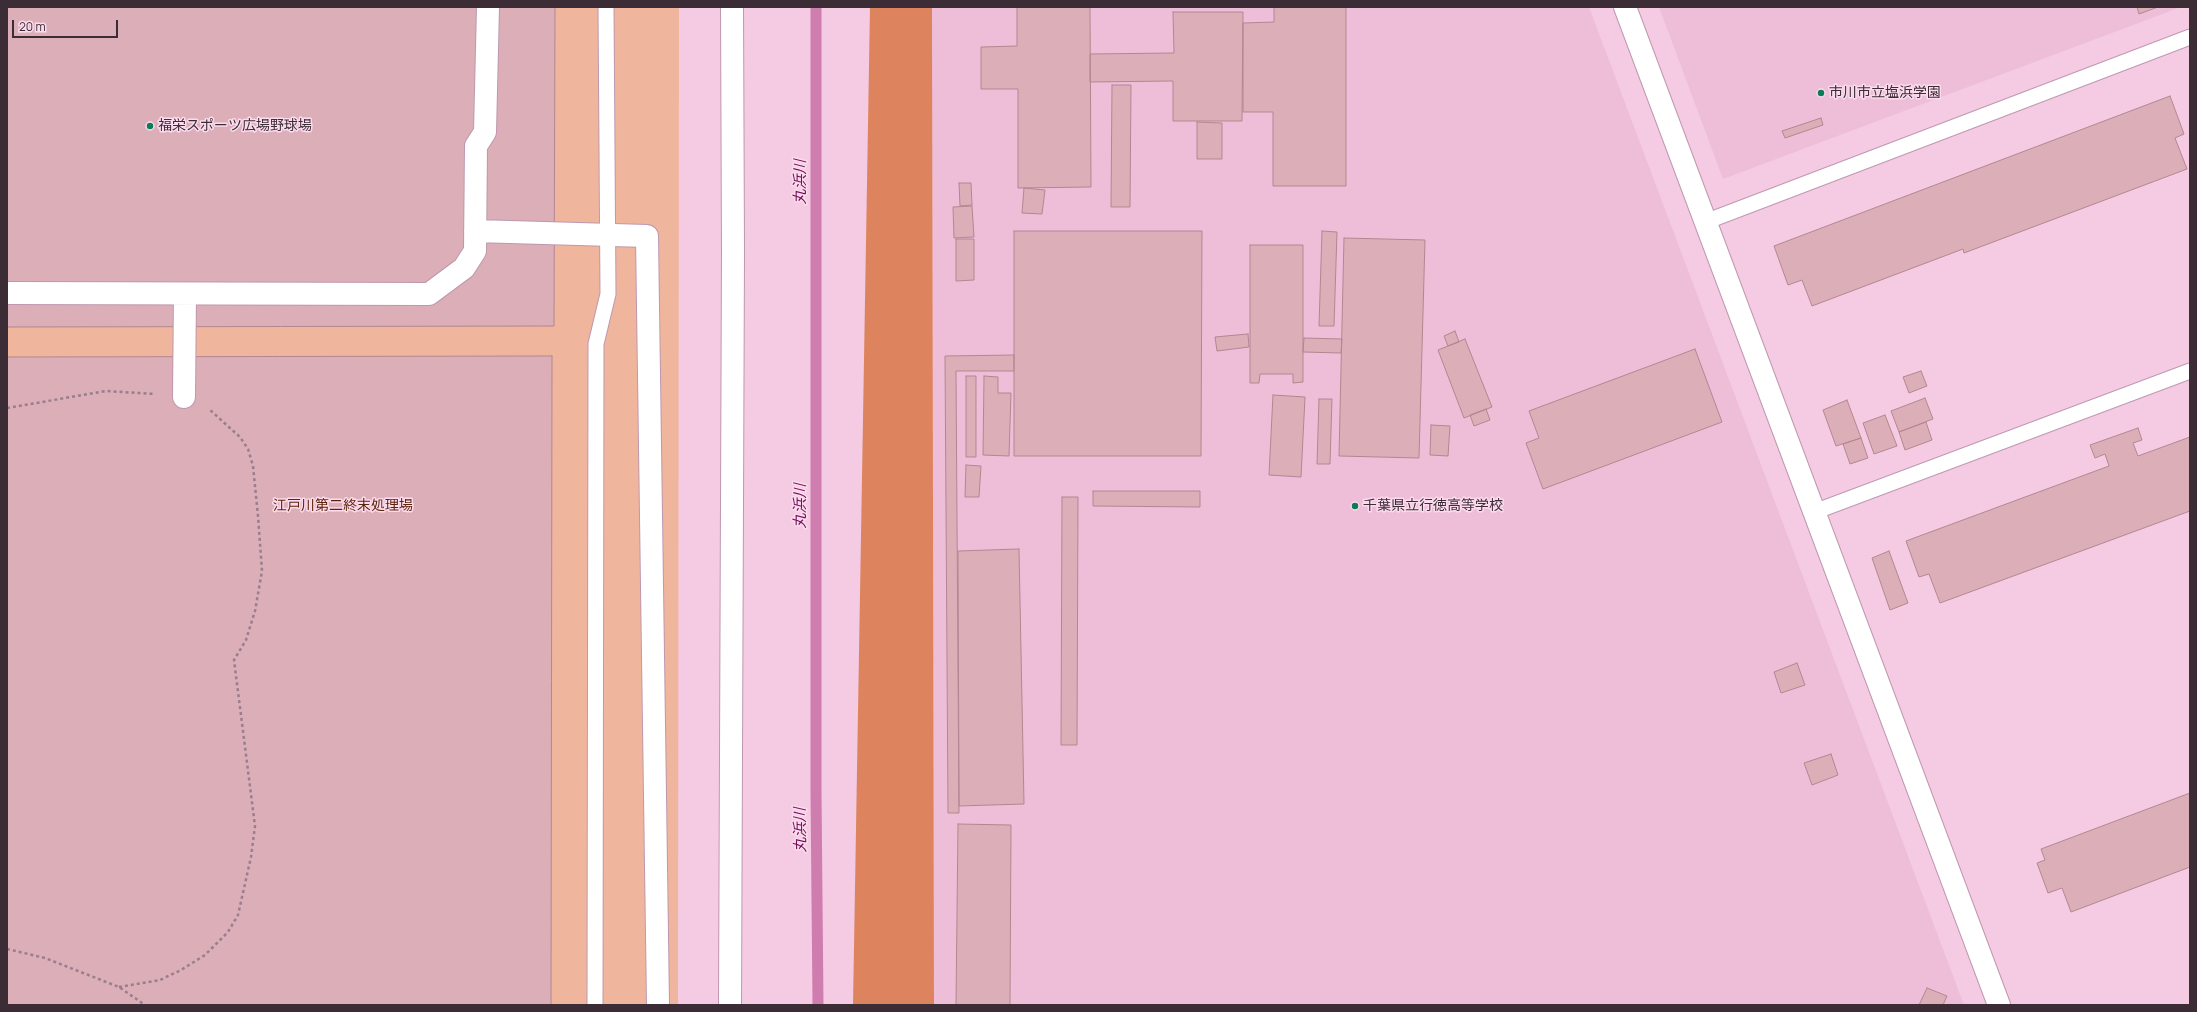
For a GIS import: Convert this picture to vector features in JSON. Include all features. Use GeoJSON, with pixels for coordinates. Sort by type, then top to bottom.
{"type":"FeatureCollection","features":[{"type":"Feature","properties":{"kind":"street"},"geometry":{"type":"LineString","coordinates":[[7,293],[429,294],[464,268],[475,251],[476,146],[485,132],[488,7]]}},
{"type":"Feature","properties":{"kind":"street"},"geometry":{"type":"LineString","coordinates":[[730,1005],[733,268],[732,7]]}},
{"type":"Feature","properties":{"kind":"street"},"geometry":{"type":"LineString","coordinates":[[1625,7],[1999,1005]]}},
{"type":"Feature","properties":{"kind":"street"},"geometry":{"type":"LineString","coordinates":[[475,231],[647,236],[658,1005]]}},
{"type":"Feature","properties":{"kind":"street"},"geometry":{"type":"LineString","coordinates":[[184,397],[185,294]]}},
{"type":"Feature","properties":{"kind":"lane"},"geometry":{"type":"LineString","coordinates":[[595,1005],[596,344],[608,294],[606,7]]}},
{"type":"Feature","properties":{"kind":"lane"},"geometry":{"type":"LineString","coordinates":[[1705,222],[2190,37]]}},
{"type":"Feature","properties":{"kind":"lane"},"geometry":{"type":"LineString","coordinates":[[1814,512],[2190,371]]}},
{"type":"Feature","properties":{"kind":"path"},"geometry":{"type":"LineString","coordinates":[[7,408],[106,391],[184,397],[206,406],[240,437],[248,449],[253,466],[262,571],[255,611],[246,640],[234,660],[255,826],[252,857],[238,915],[228,932],[210,950],[181,970],[160,980],[119,987]]}},
{"type":"Feature","properties":{"kind":"path"},"geometry":{"type":"LineString","coordinates":[[7,949],[45,958],[119,987],[145,1005]]}},
{"type":"Feature","properties":{"kind":"shaded area"},"geometry":{"type":"Polygon","coordinates":[[[870,7],[932,7],[934,1005],[853,1005],[870,7]]]}},
{"type":"Feature","properties":{"kind":"shaded area","name":"千葉県立行徳高等学校"},"geometry":{"type":"Polygon","coordinates":[[[932,7],[1589,7],[1964,1005],[934,1005],[932,7]]]}},
{"type":"Feature","properties":{"kind":"shaded area","name":"市川市立塩浜学園"},"geometry":{"type":"Polygon","coordinates":[[[1659,7],[2181,7],[1723,179],[1659,7]]]}},
{"type":"Feature","properties":{"kind":"green space","name":"江戸川第二終末処理場"},"geometry":{"type":"Polygon","coordinates":[[[7,7],[679,7],[678,1005],[7,1005],[7,7]]]}},
{"type":"Feature","properties":{"kind":"building"},"geometry":{"type":"Polygon","coordinates":[[[7,7],[555,7],[554,326],[7,327],[7,7]]]}},
{"type":"Feature","properties":{"kind":"building"},"geometry":{"type":"Polygon","coordinates":[[[1017,7],[1090,7],[1091,187],[1018,188],[1018,89],[981,89],[981,47],[1017,46],[1017,7]]]}},
{"type":"Feature","properties":{"kind":"building"},"geometry":{"type":"Polygon","coordinates":[[[1274,7],[1346,7],[1346,186],[1273,186],[1273,112],[1243,112],[1243,23],[1274,22],[1274,7]]]}},
{"type":"Feature","properties":{"kind":"building"},"geometry":{"type":"Polygon","coordinates":[[[2137,7],[2158,7],[2139,14],[2137,7]]]}},
{"type":"Feature","properties":{"kind":"building"},"geometry":{"type":"Polygon","coordinates":[[[1173,12],[1243,12],[1242,121],[1173,121],[1173,81],[1090,82],[1090,54],[1174,53],[1173,12]]]}},
{"type":"Feature","properties":{"kind":"building"},"geometry":{"type":"Polygon","coordinates":[[[1112,85],[1131,85],[1130,207],[1111,207],[1112,85]]]}},
{"type":"Feature","properties":{"kind":"building"},"geometry":{"type":"Polygon","coordinates":[[[2170,96],[2184,134],[2175,138],[2187,169],[1964,253],[1963,249],[1812,306],[1802,280],[1788,285],[1774,246],[2170,96]]]}},
{"type":"Feature","properties":{"kind":"building"},"geometry":{"type":"Polygon","coordinates":[[[1821,118],[1823,125],[1785,138],[1782,131],[1821,118]]]}},
{"type":"Feature","properties":{"kind":"building"},"geometry":{"type":"Polygon","coordinates":[[[1197,122],[1222,123],[1222,159],[1197,159],[1197,122]]]}},
{"type":"Feature","properties":{"kind":"building"},"geometry":{"type":"Polygon","coordinates":[[[959,183],[971,183],[972,205],[960,206],[959,183]]]}},
{"type":"Feature","properties":{"kind":"building"},"geometry":{"type":"Polygon","coordinates":[[[1024,188],[1045,190],[1042,214],[1022,213],[1024,188]]]}},
{"type":"Feature","properties":{"kind":"building"},"geometry":{"type":"Polygon","coordinates":[[[972,206],[974,237],[954,238],[953,207],[972,206]]]}},
{"type":"Feature","properties":{"kind":"building"},"geometry":{"type":"Polygon","coordinates":[[[1014,231],[1202,231],[1201,456],[1014,456],[1014,231]]]}},
{"type":"Feature","properties":{"kind":"building"},"geometry":{"type":"Polygon","coordinates":[[[1322,231],[1337,232],[1334,326],[1319,326],[1322,231]]]}},
{"type":"Feature","properties":{"kind":"building"},"geometry":{"type":"Polygon","coordinates":[[[1344,238],[1425,240],[1419,458],[1339,456],[1344,238]]]}},
{"type":"Feature","properties":{"kind":"building"},"geometry":{"type":"Polygon","coordinates":[[[956,239],[974,239],[974,280],[956,281],[956,239]]]}},
{"type":"Feature","properties":{"kind":"building"},"geometry":{"type":"Polygon","coordinates":[[[1250,245],[1303,245],[1303,382],[1293,383],[1293,374],[1260,374],[1259,383],[1250,383],[1250,245]]]}},
{"type":"Feature","properties":{"kind":"building"},"geometry":{"type":"Polygon","coordinates":[[[1455,331],[1459,342],[1448,346],[1444,336],[1455,331]]]}},
{"type":"Feature","properties":{"kind":"building"},"geometry":{"type":"Polygon","coordinates":[[[1248,334],[1249,347],[1217,351],[1215,337],[1248,334]]]}},
{"type":"Feature","properties":{"kind":"building"},"geometry":{"type":"Polygon","coordinates":[[[1304,338],[1342,339],[1341,353],[1303,352],[1304,338]]]}},
{"type":"Feature","properties":{"kind":"building"},"geometry":{"type":"Polygon","coordinates":[[[1465,339],[1492,407],[1464,418],[1438,350],[1465,339]]]}},
{"type":"Feature","properties":{"kind":"building"},"geometry":{"type":"Polygon","coordinates":[[[1695,349],[1722,422],[1543,489],[1526,443],[1539,438],[1529,411],[1695,349]]]}},
{"type":"Feature","properties":{"kind":"building"},"geometry":{"type":"Polygon","coordinates":[[[1014,355],[1014,371],[956,371],[959,813],[948,813],[945,356],[1014,355]]]}},
{"type":"Feature","properties":{"kind":"building"},"geometry":{"type":"Polygon","coordinates":[[[552,356],[551,1005],[7,1005],[7,357],[552,356]]]}},
{"type":"Feature","properties":{"kind":"building"},"geometry":{"type":"Polygon","coordinates":[[[1921,371],[1927,386],[1909,393],[1903,377],[1921,371]]]}},
{"type":"Feature","properties":{"kind":"building"},"geometry":{"type":"Polygon","coordinates":[[[966,376],[976,376],[976,457],[966,457],[966,376]]]}},
{"type":"Feature","properties":{"kind":"building"},"geometry":{"type":"Polygon","coordinates":[[[984,376],[998,377],[998,393],[1011,393],[1009,456],[983,455],[984,376]]]}},
{"type":"Feature","properties":{"kind":"building"},"geometry":{"type":"Polygon","coordinates":[[[1273,395],[1305,397],[1301,477],[1269,475],[1273,395]]]}},
{"type":"Feature","properties":{"kind":"building"},"geometry":{"type":"Polygon","coordinates":[[[1925,398],[1933,419],[1899,432],[1891,411],[1925,398]]]}},
{"type":"Feature","properties":{"kind":"building"},"geometry":{"type":"Polygon","coordinates":[[[1319,399],[1332,399],[1330,464],[1317,464],[1319,399]]]}},
{"type":"Feature","properties":{"kind":"building"},"geometry":{"type":"Polygon","coordinates":[[[1847,400],[1861,438],[1836,446],[1823,410],[1847,400]]]}},
{"type":"Feature","properties":{"kind":"building"},"geometry":{"type":"Polygon","coordinates":[[[1486,409],[1490,420],[1474,426],[1470,415],[1486,409]]]}},
{"type":"Feature","properties":{"kind":"building"},"geometry":{"type":"Polygon","coordinates":[[[1885,415],[1897,446],[1874,454],[1863,423],[1885,415]]]}},
{"type":"Feature","properties":{"kind":"building"},"geometry":{"type":"Polygon","coordinates":[[[1926,422],[1932,440],[1905,450],[1899,432],[1926,422]]]}},
{"type":"Feature","properties":{"kind":"building"},"geometry":{"type":"Polygon","coordinates":[[[1431,425],[1450,426],[1448,456],[1430,455],[1431,425]]]}},
{"type":"Feature","properties":{"kind":"building"},"geometry":{"type":"Polygon","coordinates":[[[2138,428],[2142,440],[2133,443],[2138,456],[2190,437],[2190,511],[1940,603],[1929,574],[1919,577],[1906,541],[2109,466],[2105,454],[2095,458],[2090,445],[2138,428]]]}},
{"type":"Feature","properties":{"kind":"building"},"geometry":{"type":"Polygon","coordinates":[[[1861,438],[1868,458],[1850,464],[1843,444],[1861,438]]]}},
{"type":"Feature","properties":{"kind":"building"},"geometry":{"type":"Polygon","coordinates":[[[966,465],[981,466],[979,497],[965,497],[966,465]]]}},
{"type":"Feature","properties":{"kind":"building"},"geometry":{"type":"Polygon","coordinates":[[[1093,491],[1200,491],[1200,507],[1093,506],[1093,491]]]}},
{"type":"Feature","properties":{"kind":"building"},"geometry":{"type":"Polygon","coordinates":[[[1062,497],[1078,497],[1077,745],[1061,745],[1062,497]]]}},
{"type":"Feature","properties":{"kind":"building"},"geometry":{"type":"Polygon","coordinates":[[[1019,549],[1024,804],[959,806],[958,551],[1019,549]]]}},
{"type":"Feature","properties":{"kind":"building"},"geometry":{"type":"Polygon","coordinates":[[[1889,551],[1908,603],[1890,610],[1872,558],[1889,551]]]}},
{"type":"Feature","properties":{"kind":"building"},"geometry":{"type":"Polygon","coordinates":[[[1797,663],[1805,685],[1781,693],[1774,672],[1797,663]]]}},
{"type":"Feature","properties":{"kind":"building"},"geometry":{"type":"Polygon","coordinates":[[[1831,754],[1838,775],[1812,785],[1804,763],[1831,754]]]}},
{"type":"Feature","properties":{"kind":"building"},"geometry":{"type":"Polygon","coordinates":[[[2190,793],[2190,867],[2071,912],[2062,888],[2048,893],[2037,863],[2045,860],[2041,849],[2190,793]]]}},
{"type":"Feature","properties":{"kind":"building"},"geometry":{"type":"Polygon","coordinates":[[[958,824],[1011,825],[1010,1005],[956,1005],[958,824]]]}},
{"type":"Feature","properties":{"kind":"building"},"geometry":{"type":"Polygon","coordinates":[[[1927,988],[1947,996],[1943,1005],[1919,1005],[1927,988]]]}},
{"type":"Feature","properties":{"kind":"waterway","name":"丸浜川"},"geometry":{"type":"LineString","coordinates":[[816,7],[816,793],[818,1005]]}},
{"type":"Feature","properties":{"kind":"place","name":"市川市立塩浜学園"},"geometry":{"type":"Point","coordinates":[1821,93]}},
{"type":"Feature","properties":{"kind":"place","name":"福栄スポーツ広場野球場"},"geometry":{"type":"Point","coordinates":[150,126]}},
{"type":"Feature","properties":{"kind":"place","name":"千葉県立行徳高等学校"},"geometry":{"type":"Point","coordinates":[1355,506]}}]}
